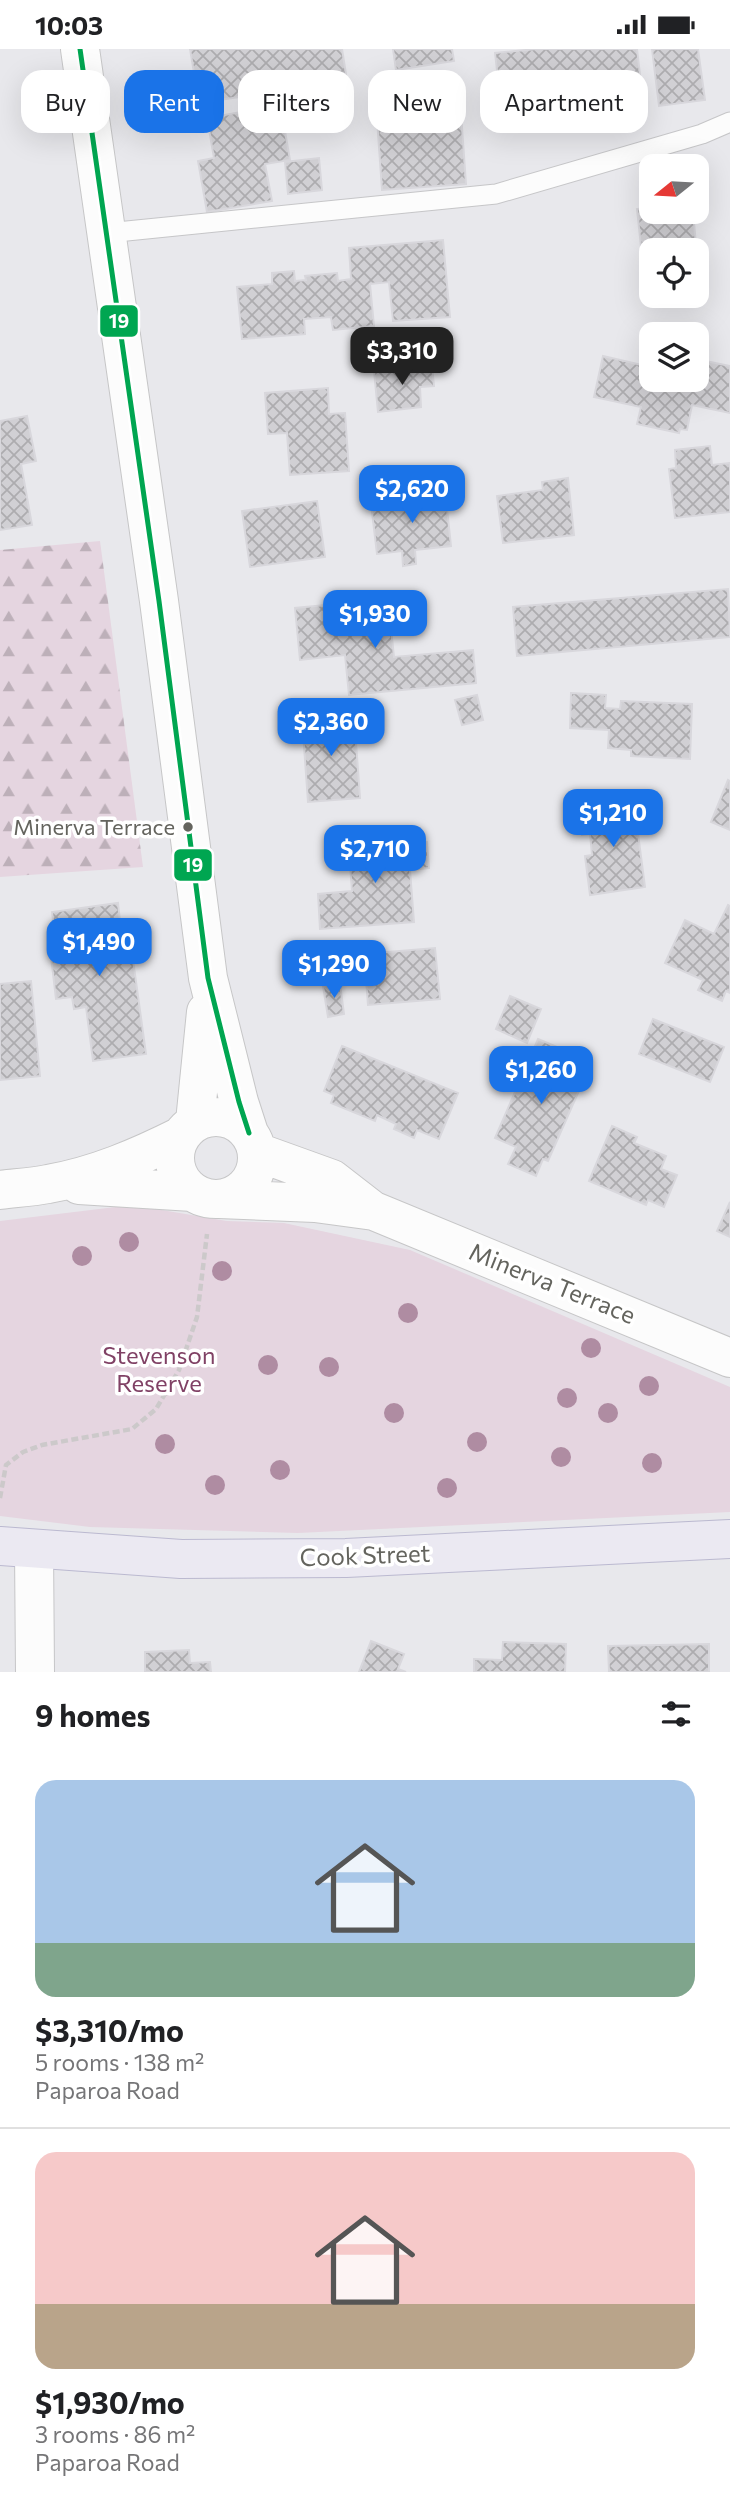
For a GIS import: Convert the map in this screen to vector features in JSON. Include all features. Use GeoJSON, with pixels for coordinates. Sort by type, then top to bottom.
{"type":"FeatureCollection","features":[{"type":"Feature","properties":{"kind":"main road"},"geometry":{"type":"LineString","coordinates":[[80,49],[156,577],[208,978],[239,1102],[253,1142],[257,1166],[244,1189],[233,1196],[207,1204],[184,1183],[175,1160],[176,1148],[188,1129],[208,978]]}},
{"type":"Feature","properties":{"kind":"main road"},"geometry":{"type":"LineString","coordinates":[[188,1129],[218,1116],[230,1119],[253,1142]]}},
{"type":"Feature","properties":{"kind":"main road","name":"Minerva Terrace"},"geometry":{"type":"LineString","coordinates":[[0,1190],[49,1184],[111,1167],[188,1129]]}},
{"type":"Feature","properties":{"kind":"main road","name":"Minerva Terrace"},"geometry":{"type":"LineString","coordinates":[[253,1142],[332,1179],[374,1211]]}},
{"type":"Feature","properties":{"kind":"main road","name":"Minerva Terrace"},"geometry":{"type":"LineString","coordinates":[[49,1184],[207,1204],[315,1203],[374,1211],[730,1358]]}},
{"type":"Feature","properties":{"kind":"main road","name":"Cook Street"},"geometry":{"type":"LineString","coordinates":[[17,1548],[181,1559],[346,1558],[730,1539]]}},
{"type":"Feature","properties":{"kind":"main road"},"geometry":{"type":"LineString","coordinates":[[17,1548],[35,1672]]}},
{"type":"Feature","properties":{"kind":"lane"},"geometry":{"type":"LineString","coordinates":[[107,233],[496,194],[702,134],[730,122]]}},
{"type":"Feature","properties":{"kind":"path"},"geometry":{"type":"LineString","coordinates":[[0,1498],[6,1465],[23,1453],[42,1445],[132,1429],[156,1409],[179,1370],[197,1317],[207,1204]]}},
{"type":"Feature","properties":{"kind":"green space"},"geometry":{"type":"Polygon","coordinates":[[[100,541],[143,867],[0,877],[0,550],[100,541]]]}},
{"type":"Feature","properties":{"kind":"green space","name":"Stevenson Reserve"},"geometry":{"type":"Polygon","coordinates":[[[132,1205],[227,1221],[284,1223],[410,1250],[730,1387],[730,1512],[298,1533],[90,1527],[0,1516],[0,1221],[132,1205]]]}},
{"type":"Feature","properties":{"kind":"building"},"geometry":{"type":"Polygon","coordinates":[[[190,49],[342,49],[345,70],[238,70],[238,97],[224,99],[224,70],[194,70],[190,49]]]}},
{"type":"Feature","properties":{"kind":"building"},"geometry":{"type":"Polygon","coordinates":[[[393,49],[452,49],[454,61],[396,70],[393,49]]]}},
{"type":"Feature","properties":{"kind":"building"},"geometry":{"type":"Polygon","coordinates":[[[536,49],[637,49],[639,70],[497,70],[495,53],[536,49]]]}},
{"type":"Feature","properties":{"kind":"building"},"geometry":{"type":"Polygon","coordinates":[[[652,49],[698,49],[705,100],[659,106],[652,49]]]}},
{"type":"Feature","properties":{"kind":"building"},"geometry":{"type":"Polygon","coordinates":[[[238,113],[238,133],[285,133],[290,160],[265,164],[272,201],[207,212],[198,161],[214,158],[210,133],[224,133],[224,115],[238,113]]]}},
{"type":"Feature","properties":{"kind":"building"},"geometry":{"type":"Polygon","coordinates":[[[378,133],[462,133],[466,184],[382,190],[378,133]]]}},
{"type":"Feature","properties":{"kind":"building"},"geometry":{"type":"Polygon","coordinates":[[[319,158],[322,190],[288,194],[285,162],[319,158]]]}},
{"type":"Feature","properties":{"kind":"building"},"geometry":{"type":"Polygon","coordinates":[[[637,209],[639,224],[694,224],[695,238],[640,238],[637,209]]]}},
{"type":"Feature","properties":{"kind":"building"},"geometry":{"type":"Polygon","coordinates":[[[443,240],[450,317],[393,321],[389,282],[370,284],[374,326],[333,330],[331,317],[304,319],[305,334],[242,339],[237,287],[272,284],[272,273],[294,271],[295,281],[306,280],[305,276],[337,273],[338,281],[351,279],[349,248],[443,240]]]}},
{"type":"Feature","properties":{"kind":"building"},"geometry":{"type":"Polygon","coordinates":[[[603,356],[639,364],[639,392],[709,392],[709,362],[730,366],[730,413],[692,405],[687,430],[680,429],[679,433],[637,424],[641,407],[594,397],[603,356]]]}},
{"type":"Feature","properties":{"kind":"building"},"geometry":{"type":"Polygon","coordinates":[[[432,365],[434,386],[420,387],[421,407],[378,412],[374,371],[432,365]]]}},
{"type":"Feature","properties":{"kind":"building"},"geometry":{"type":"Polygon","coordinates":[[[328,388],[329,414],[345,413],[349,471],[290,475],[287,433],[268,434],[265,393],[328,388]]]}},
{"type":"Feature","properties":{"kind":"building"},"geometry":{"type":"Polygon","coordinates":[[[27,416],[36,461],[21,464],[32,525],[0,530],[0,421],[27,416]]]}},
{"type":"Feature","properties":{"kind":"building"},"geometry":{"type":"Polygon","coordinates":[[[710,446],[712,465],[730,463],[730,512],[675,518],[669,469],[676,468],[675,450],[710,446]]]}},
{"type":"Feature","properties":{"kind":"building"},"geometry":{"type":"Polygon","coordinates":[[[568,478],[574,535],[503,543],[497,496],[543,490],[542,482],[568,478]]]}},
{"type":"Feature","properties":{"kind":"building"},"geometry":{"type":"Polygon","coordinates":[[[445,490],[451,546],[415,550],[416,564],[403,566],[402,551],[377,554],[371,504],[422,498],[421,493],[445,490]]]}},
{"type":"Feature","properties":{"kind":"building"},"geometry":{"type":"Polygon","coordinates":[[[317,501],[325,557],[250,567],[242,511],[317,501]]]}},
{"type":"Feature","properties":{"kind":"building"},"geometry":{"type":"Polygon","coordinates":[[[728,589],[730,637],[517,656],[513,607],[728,589]]]}},
{"type":"Feature","properties":{"kind":"building"},"geometry":{"type":"Polygon","coordinates":[[[388,599],[394,657],[473,650],[476,683],[349,695],[345,655],[300,660],[295,608],[388,599]]]}},
{"type":"Feature","properties":{"kind":"building"},"geometry":{"type":"Polygon","coordinates":[[[571,693],[606,695],[605,708],[620,709],[621,701],[692,704],[690,759],[631,756],[631,750],[608,748],[609,730],[570,728],[571,693]]]}},
{"type":"Feature","properties":{"kind":"building"},"geometry":{"type":"Polygon","coordinates":[[[477,695],[483,720],[462,725],[455,700],[477,695]]]}},
{"type":"Feature","properties":{"kind":"building"},"geometry":{"type":"Polygon","coordinates":[[[354,714],[360,798],[308,802],[302,718],[354,714]]]}},
{"type":"Feature","properties":{"kind":"building"},"geometry":{"type":"Polygon","coordinates":[[[728,780],[730,781],[730,830],[711,822],[728,780]]]}},
{"type":"Feature","properties":{"kind":"building"},"geometry":{"type":"Polygon","coordinates":[[[634,803],[645,887],[590,895],[585,856],[592,855],[590,834],[582,835],[579,811],[634,803]]]}},
{"type":"Feature","properties":{"kind":"building"},"geometry":{"type":"Polygon","coordinates":[[[386,837],[387,845],[427,842],[429,868],[410,870],[414,922],[320,929],[318,894],[352,891],[348,840],[386,837]]]}},
{"type":"Feature","properties":{"kind":"building"},"geometry":{"type":"Polygon","coordinates":[[[118,903],[122,939],[130,938],[146,1054],[93,1061],[86,1007],[74,1009],[72,997],[56,999],[50,948],[56,947],[52,912],[118,903]]]}},
{"type":"Feature","properties":{"kind":"building"},"geometry":{"type":"Polygon","coordinates":[[[728,905],[730,993],[726,991],[722,1001],[698,990],[703,980],[665,963],[685,920],[714,934],[728,905]]]}},
{"type":"Feature","properties":{"kind":"building"},"geometry":{"type":"Polygon","coordinates":[[[435,948],[440,999],[368,1005],[364,954],[435,948]]]}},
{"type":"Feature","properties":{"kind":"building"},"geometry":{"type":"Polygon","coordinates":[[[31,981],[40,1076],[0,1080],[0,984],[31,981]]]}},
{"type":"Feature","properties":{"kind":"building"},"geometry":{"type":"Polygon","coordinates":[[[340,984],[344,1014],[328,1017],[323,986],[340,984]]]}},
{"type":"Feature","properties":{"kind":"building"},"geometry":{"type":"Polygon","coordinates":[[[510,996],[541,1009],[527,1043],[496,1029],[510,996]]]}},
{"type":"Feature","properties":{"kind":"building"},"geometry":{"type":"Polygon","coordinates":[[[653,1019],[724,1047],[710,1082],[639,1054],[653,1019]]]}},
{"type":"Feature","properties":{"kind":"building"},"geometry":{"type":"Polygon","coordinates":[[[538,1039],[569,1052],[566,1058],[589,1068],[548,1161],[543,1159],[536,1176],[508,1164],[516,1147],[495,1138],[538,1039]]]}},
{"type":"Feature","properties":{"kind":"building"},"geometry":{"type":"Polygon","coordinates":[[[342,1046],[458,1093],[439,1139],[417,1130],[414,1138],[394,1129],[396,1124],[377,1115],[375,1121],[331,1103],[334,1095],[324,1091],[342,1046]]]}},
{"type":"Feature","properties":{"kind":"building"},"geometry":{"type":"Polygon","coordinates":[[[612,1126],[637,1137],[634,1143],[666,1156],[661,1169],[677,1175],[664,1207],[648,1200],[646,1205],[589,1181],[612,1126]]]}},
{"type":"Feature","properties":{"kind":"building"},"geometry":{"type":"Polygon","coordinates":[[[730,1202],[730,1237],[717,1231],[730,1202]]]}},
{"type":"Feature","properties":{"kind":"building"},"geometry":{"type":"Polygon","coordinates":[[[371,1641],[404,1654],[398,1669],[406,1672],[359,1672],[371,1641]]]}},
{"type":"Feature","properties":{"kind":"building"},"geometry":{"type":"Polygon","coordinates":[[[503,1642],[566,1644],[565,1672],[474,1672],[474,1659],[502,1660],[503,1642]]]}},
{"type":"Feature","properties":{"kind":"building"},"geometry":{"type":"Polygon","coordinates":[[[709,1644],[709,1672],[609,1672],[608,1646],[709,1644]]]}},
{"type":"Feature","properties":{"kind":"building"},"geometry":{"type":"Polygon","coordinates":[[[189,1650],[190,1663],[210,1662],[211,1672],[145,1672],[145,1652],[189,1650]]]}},
{"type":"Feature","properties":{"kind":"transit line","name":"19"},"geometry":{"type":"LineString","coordinates":[[80,49],[159,601],[208,978],[249,1133]]}},
{"type":"Feature","properties":{"kind":"place","name":"Minerva Terrace"},"geometry":{"type":"Point","coordinates":[188,827]}}]}
